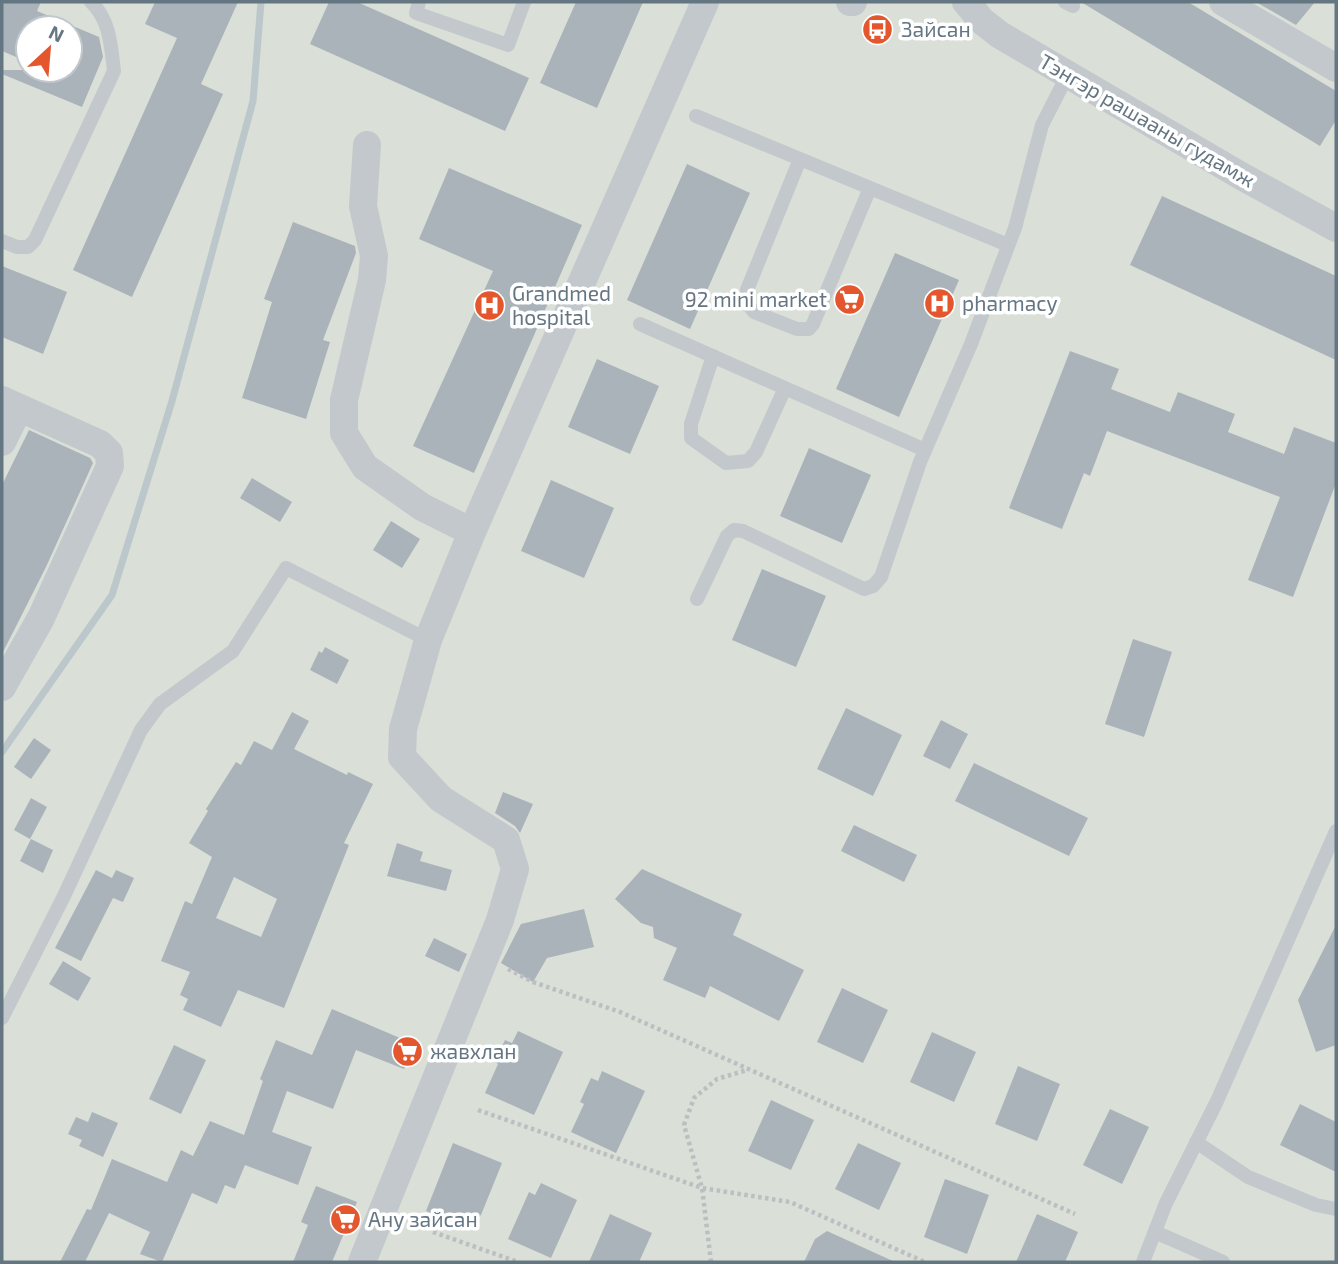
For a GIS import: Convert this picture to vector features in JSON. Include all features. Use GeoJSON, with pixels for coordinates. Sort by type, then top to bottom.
{"type":"FeatureCollection","features":[{"type":"Feature","properties":{"kind":"street"},"geometry":{"type":"LineString","coordinates":[[362,1262],[465,996],[485,958],[500,920],[514,869],[506,840],[440,799],[402,757],[403,729],[428,640],[472,532],[705,2]]}},
{"type":"Feature","properties":{"kind":"street","name":"Тэнгэр рашааны гудамж"},"geometry":{"type":"LineString","coordinates":[[966,2],[982,21],[1000,35],[1336,228]]}},
{"type":"Feature","properties":{"kind":"street"},"geometry":{"type":"LineString","coordinates":[[1223,2],[1336,68]]}},
{"type":"Feature","properties":{"kind":"street"},"geometry":{"type":"LineString","coordinates":[[367,145],[363,206],[373,256],[372,280],[344,400],[345,433],[365,467],[422,507],[472,532]]}},
{"type":"Feature","properties":{"kind":"street"},"geometry":{"type":"LineString","coordinates":[[2,442],[10,404],[100,444],[109,453],[110,466],[41,618],[2,687]]}},
{"type":"Feature","properties":{"kind":"lane"},"geometry":{"type":"LineString","coordinates":[[2,241],[17,247],[28,247],[35,240],[114,71],[111,40],[104,19],[91,2]]}},
{"type":"Feature","properties":{"kind":"lane"},"geometry":{"type":"LineString","coordinates":[[419,2],[416,13],[508,45],[524,2]]}},
{"type":"Feature","properties":{"kind":"lane"},"geometry":{"type":"LineString","coordinates":[[697,598],[727,536],[733,530],[743,531],[864,589],[873,586],[881,576],[925,450],[971,344],[1015,228],[1042,125],[1068,74]]}},
{"type":"Feature","properties":{"kind":"lane"},"geometry":{"type":"LineString","coordinates":[[696,116],[1008,245]]}},
{"type":"Feature","properties":{"kind":"lane"},"geometry":{"type":"LineString","coordinates":[[800,159],[747,290],[747,303],[754,312],[797,330],[809,329],[813,324],[870,188]]}},
{"type":"Feature","properties":{"kind":"lane"},"geometry":{"type":"LineString","coordinates":[[640,324],[925,450]]}},
{"type":"Feature","properties":{"kind":"lane"},"geometry":{"type":"LineString","coordinates":[[713,356],[691,424],[691,438],[726,463],[748,461],[757,452],[785,388]]}},
{"type":"Feature","properties":{"kind":"lane"},"geometry":{"type":"LineString","coordinates":[[2,1018],[64,896],[141,730],[160,704],[233,651],[286,568],[428,640]]}},
{"type":"Feature","properties":{"kind":"lane"},"geometry":{"type":"LineString","coordinates":[[1143,1262],[1166,1203],[1336,831]]}},
{"type":"Feature","properties":{"kind":"lane"},"geometry":{"type":"LineString","coordinates":[[1196,1142],[1248,1177],[1316,1205],[1336,1209]]}},
{"type":"Feature","properties":{"kind":"lane"},"geometry":{"type":"LineString","coordinates":[[1155,1232],[1223,1262]]}},
{"type":"Feature","properties":{"kind":"path"},"geometry":{"type":"LineString","coordinates":[[485,958],[533,982],[620,1012],[1076,1214]]}},
{"type":"Feature","properties":{"kind":"path"},"geometry":{"type":"LineString","coordinates":[[710,1262],[702,1188],[684,1125],[694,1098],[717,1079],[748,1069]]}},
{"type":"Feature","properties":{"kind":"path"},"geometry":{"type":"LineString","coordinates":[[478,1110],[702,1188],[790,1202],[925,1262]]}},
{"type":"Feature","properties":{"kind":"path"},"geometry":{"type":"LineString","coordinates":[[433,1232],[518,1262]]}},
{"type":"Feature","properties":{"kind":"shaded area"},"geometry":{"type":"Polygon","coordinates":[[[2,2],[1336,2],[1336,1262],[2,1262],[2,2]]]}},
{"type":"Feature","properties":{"kind":"building"},"geometry":{"type":"Polygon","coordinates":[[[2,2],[41,2],[37,11],[44,14],[14,14],[14,56],[2,51],[2,2]]]}},
{"type":"Feature","properties":{"kind":"building"},"geometry":{"type":"Polygon","coordinates":[[[155,2],[238,2],[201,84],[223,94],[132,297],[73,270],[177,38],[145,24],[155,2]]]}},
{"type":"Feature","properties":{"kind":"building"},"geometry":{"type":"Polygon","coordinates":[[[329,2],[357,2],[529,78],[505,131],[310,44],[329,2]]]}},
{"type":"Feature","properties":{"kind":"building"},"geometry":{"type":"Polygon","coordinates":[[[576,2],[643,2],[597,108],[540,83],[576,2]]]}},
{"type":"Feature","properties":{"kind":"building"},"geometry":{"type":"Polygon","coordinates":[[[1081,2],[1188,2],[1336,91],[1336,120],[1320,146],[1081,2]]]}},
{"type":"Feature","properties":{"kind":"building"},"geometry":{"type":"Polygon","coordinates":[[[1256,2],[1315,2],[1296,25],[1256,2]]]}},
{"type":"Feature","properties":{"kind":"building"},"geometry":{"type":"Polygon","coordinates":[[[84,31],[99,37],[103,57],[82,107],[26,84],[84,84],[84,31]]]}},
{"type":"Feature","properties":{"kind":"building"},"geometry":{"type":"Polygon","coordinates":[[[2,70],[14,70],[14,79],[2,74],[2,70]]]}},
{"type":"Feature","properties":{"kind":"building"},"geometry":{"type":"Polygon","coordinates":[[[687,164],[750,193],[690,329],[627,300],[687,164]]]}},
{"type":"Feature","properties":{"kind":"building"},"geometry":{"type":"Polygon","coordinates":[[[449,168],[582,225],[474,473],[413,446],[493,271],[419,239],[449,168]]]}},
{"type":"Feature","properties":{"kind":"building"},"geometry":{"type":"Polygon","coordinates":[[[1162,196],[1336,276],[1336,360],[1130,265],[1162,196]]]}},
{"type":"Feature","properties":{"kind":"building"},"geometry":{"type":"Polygon","coordinates":[[[293,222],[355,246],[356,253],[323,340],[330,342],[306,419],[242,398],[272,302],[264,299],[293,222]]]}},
{"type":"Feature","properties":{"kind":"building"},"geometry":{"type":"Polygon","coordinates":[[[895,253],[959,280],[899,417],[836,389],[895,253]]]}},
{"type":"Feature","properties":{"kind":"building"},"geometry":{"type":"Polygon","coordinates":[[[2,266],[67,292],[43,354],[2,337],[2,266]]]}},
{"type":"Feature","properties":{"kind":"building"},"geometry":{"type":"Polygon","coordinates":[[[1070,351],[1119,369],[1111,389],[1170,412],[1178,392],[1235,414],[1228,432],[1284,454],[1294,427],[1336,443],[1336,483],[1293,597],[1248,580],[1280,497],[1107,431],[1090,476],[1084,473],[1062,529],[1009,508],[1070,351]]]}},
{"type":"Feature","properties":{"kind":"building"},"geometry":{"type":"Polygon","coordinates":[[[597,359],[659,386],[630,454],[568,427],[597,359]]]}},
{"type":"Feature","properties":{"kind":"building"},"geometry":{"type":"Polygon","coordinates":[[[29,430],[90,458],[93,463],[46,567],[2,654],[2,485],[29,430]]]}},
{"type":"Feature","properties":{"kind":"building"},"geometry":{"type":"Polygon","coordinates":[[[809,448],[871,475],[842,543],[780,516],[809,448]]]}},
{"type":"Feature","properties":{"kind":"building"},"geometry":{"type":"Polygon","coordinates":[[[252,478],[292,502],[280,522],[240,498],[252,478]]]}},
{"type":"Feature","properties":{"kind":"building"},"geometry":{"type":"Polygon","coordinates":[[[551,480],[614,508],[584,578],[521,551],[551,480]]]}},
{"type":"Feature","properties":{"kind":"building"},"geometry":{"type":"Polygon","coordinates":[[[391,521],[420,539],[402,568],[373,550],[391,521]]]}},
{"type":"Feature","properties":{"kind":"building"},"geometry":{"type":"Polygon","coordinates":[[[762,569],[826,596],[796,667],[732,640],[762,569]]]}},
{"type":"Feature","properties":{"kind":"building"},"geometry":{"type":"Polygon","coordinates":[[[1133,639],[1172,652],[1144,737],[1105,724],[1133,639]]]}},
{"type":"Feature","properties":{"kind":"building"},"geometry":{"type":"Polygon","coordinates":[[[325,647],[349,660],[337,684],[310,670],[319,651],[322,653],[325,647]]]}},
{"type":"Feature","properties":{"kind":"building"},"geometry":{"type":"Polygon","coordinates":[[[846,708],[902,735],[873,796],[817,769],[846,708]]]}},
{"type":"Feature","properties":{"kind":"building"},"geometry":{"type":"Polygon","coordinates":[[[292,712],[309,721],[294,749],[347,775],[348,772],[373,784],[344,843],[349,845],[284,1008],[238,990],[221,1027],[183,1010],[188,999],[180,995],[190,972],[161,961],[185,901],[192,904],[212,857],[189,843],[208,811],[206,809],[236,762],[241,765],[254,741],[272,750],[292,712]],[[234,877],[216,918],[261,937],[277,899],[234,877]]]}},
{"type":"Feature","properties":{"kind":"building"},"geometry":{"type":"Polygon","coordinates":[[[941,720],[968,734],[950,769],[923,756],[941,720]]]}},
{"type":"Feature","properties":{"kind":"building"},"geometry":{"type":"Polygon","coordinates":[[[34,738],[51,750],[31,779],[14,767],[34,738]]]}},
{"type":"Feature","properties":{"kind":"building"},"geometry":{"type":"Polygon","coordinates":[[[974,763],[1088,818],[1069,856],[955,801],[974,763]]]}},
{"type":"Feature","properties":{"kind":"building"},"geometry":{"type":"Polygon","coordinates":[[[503,792],[533,804],[520,833],[515,826],[495,813],[503,792]]]}},
{"type":"Feature","properties":{"kind":"building"},"geometry":{"type":"Polygon","coordinates":[[[31,798],[47,807],[30,839],[14,830],[31,798]]]}},
{"type":"Feature","properties":{"kind":"building"},"geometry":{"type":"Polygon","coordinates":[[[854,825],[917,855],[904,882],[841,851],[854,825]]]}},
{"type":"Feature","properties":{"kind":"building"},"geometry":{"type":"Polygon","coordinates":[[[31,839],[53,850],[43,873],[20,861],[31,839]]]}},
{"type":"Feature","properties":{"kind":"building"},"geometry":{"type":"Polygon","coordinates":[[[397,843],[423,852],[420,861],[452,870],[446,891],[387,876],[397,843]]]}},
{"type":"Feature","properties":{"kind":"building"},"geometry":{"type":"Polygon","coordinates":[[[642,869],[742,914],[733,935],[804,970],[779,1021],[710,986],[705,998],[663,980],[677,948],[654,938],[653,927],[641,923],[615,899],[642,869]]]}},
{"type":"Feature","properties":{"kind":"building"},"geometry":{"type":"Polygon","coordinates":[[[96,870],[112,878],[116,870],[134,878],[123,902],[113,898],[81,961],[55,948],[96,870]]]}},
{"type":"Feature","properties":{"kind":"building"},"geometry":{"type":"Polygon","coordinates":[[[584,909],[594,947],[547,958],[533,982],[501,963],[521,924],[584,909]]]}},
{"type":"Feature","properties":{"kind":"building"},"geometry":{"type":"Polygon","coordinates":[[[1336,925],[1336,1045],[1316,1052],[1298,1000],[1336,925]]]}},
{"type":"Feature","properties":{"kind":"building"},"geometry":{"type":"Polygon","coordinates":[[[434,938],[467,954],[459,972],[425,956],[434,938]]]}},
{"type":"Feature","properties":{"kind":"building"},"geometry":{"type":"Polygon","coordinates":[[[63,961],[91,978],[78,1001],[49,984],[63,961]]]}},
{"type":"Feature","properties":{"kind":"building"},"geometry":{"type":"Polygon","coordinates":[[[842,988],[888,1010],[863,1063],[817,1042],[842,988]]]}},
{"type":"Feature","properties":{"kind":"building"},"geometry":{"type":"Polygon","coordinates":[[[332,1009],[414,1044],[404,1069],[356,1050],[333,1109],[287,1091],[272,1132],[312,1147],[298,1185],[245,1165],[235,1189],[225,1185],[217,1204],[192,1193],[162,1262],[140,1254],[150,1232],[109,1213],[85,1262],[60,1262],[87,1209],[91,1210],[112,1159],[167,1182],[181,1150],[193,1156],[210,1121],[244,1135],[263,1081],[260,1079],[276,1040],[312,1055],[332,1009]]]}},
{"type":"Feature","properties":{"kind":"building"},"geometry":{"type":"Polygon","coordinates":[[[518,1031],[563,1052],[534,1115],[485,1093],[505,1040],[512,1043],[518,1031]]]}},
{"type":"Feature","properties":{"kind":"building"},"geometry":{"type":"Polygon","coordinates":[[[932,1032],[976,1052],[954,1102],[910,1082],[932,1032]]]}},
{"type":"Feature","properties":{"kind":"building"},"geometry":{"type":"Polygon","coordinates":[[[174,1045],[206,1060],[181,1114],[149,1099],[174,1045]]]}},
{"type":"Feature","properties":{"kind":"building"},"geometry":{"type":"Polygon","coordinates":[[[1018,1066],[1060,1084],[1037,1141],[995,1124],[1018,1066]]]}},
{"type":"Feature","properties":{"kind":"building"},"geometry":{"type":"Polygon","coordinates":[[[602,1071],[645,1091],[616,1153],[571,1132],[584,1104],[580,1102],[591,1078],[598,1081],[602,1071]]]}},
{"type":"Feature","properties":{"kind":"building"},"geometry":{"type":"Polygon","coordinates":[[[771,1100],[814,1120],[791,1170],[748,1151],[771,1100]]]}},
{"type":"Feature","properties":{"kind":"building"},"geometry":{"type":"Polygon","coordinates":[[[1300,1104],[1336,1122],[1336,1172],[1280,1145],[1300,1104]]]}},
{"type":"Feature","properties":{"kind":"building"},"geometry":{"type":"Polygon","coordinates":[[[1110,1109],[1149,1127],[1122,1184],[1083,1165],[1110,1109]]]}},
{"type":"Feature","properties":{"kind":"building"},"geometry":{"type":"Polygon","coordinates":[[[92,1112],[118,1123],[103,1157],[79,1146],[82,1140],[68,1134],[76,1117],[88,1122],[92,1112]]]}},
{"type":"Feature","properties":{"kind":"building"},"geometry":{"type":"Polygon","coordinates":[[[453,1143],[502,1163],[481,1215],[470,1224],[426,1211],[453,1143]]]}},
{"type":"Feature","properties":{"kind":"building"},"geometry":{"type":"Polygon","coordinates":[[[858,1143],[901,1163],[879,1210],[835,1189],[858,1143]]]}},
{"type":"Feature","properties":{"kind":"building"},"geometry":{"type":"Polygon","coordinates":[[[945,1179],[989,1195],[967,1254],[924,1237],[945,1179]]]}},
{"type":"Feature","properties":{"kind":"building"},"geometry":{"type":"Polygon","coordinates":[[[541,1183],[577,1200],[551,1258],[508,1239],[529,1192],[535,1195],[541,1183]]]}},
{"type":"Feature","properties":{"kind":"building"},"geometry":{"type":"Polygon","coordinates":[[[316,1186],[357,1202],[332,1262],[293,1262],[308,1225],[301,1222],[316,1186]]]}},
{"type":"Feature","properties":{"kind":"building"},"geometry":{"type":"Polygon","coordinates":[[[610,1214],[652,1233],[639,1262],[589,1262],[610,1214]]]}},
{"type":"Feature","properties":{"kind":"building"},"geometry":{"type":"Polygon","coordinates":[[[1037,1214],[1078,1232],[1065,1262],[1016,1262],[1037,1214]]]}},
{"type":"Feature","properties":{"kind":"building"},"geometry":{"type":"Polygon","coordinates":[[[827,1231],[895,1262],[804,1262],[815,1239],[827,1231]]]}},
{"type":"Feature","properties":{"kind":"waterway"},"geometry":{"type":"LineString","coordinates":[[2,752],[112,595],[172,401],[253,101],[261,2]]}},
{"type":"Feature","properties":{"kind":"place","name":"Зайсан"},"geometry":{"type":"Point","coordinates":[878,30]}},
{"type":"Feature","properties":{"kind":"place","name":"92 mini market"},"geometry":{"type":"Point","coordinates":[850,300]}},
{"type":"Feature","properties":{"kind":"place","name":"pharmacy"},"geometry":{"type":"Point","coordinates":[939,304]}},
{"type":"Feature","properties":{"kind":"place","name":"Grandmed hospital"},"geometry":{"type":"Point","coordinates":[489,306]}},
{"type":"Feature","properties":{"kind":"place","name":"жавхлан"},"geometry":{"type":"Point","coordinates":[407,1052]}},
{"type":"Feature","properties":{"kind":"place","name":"Ану зайсан"},"geometry":{"type":"Point","coordinates":[345,1220]}}]}
